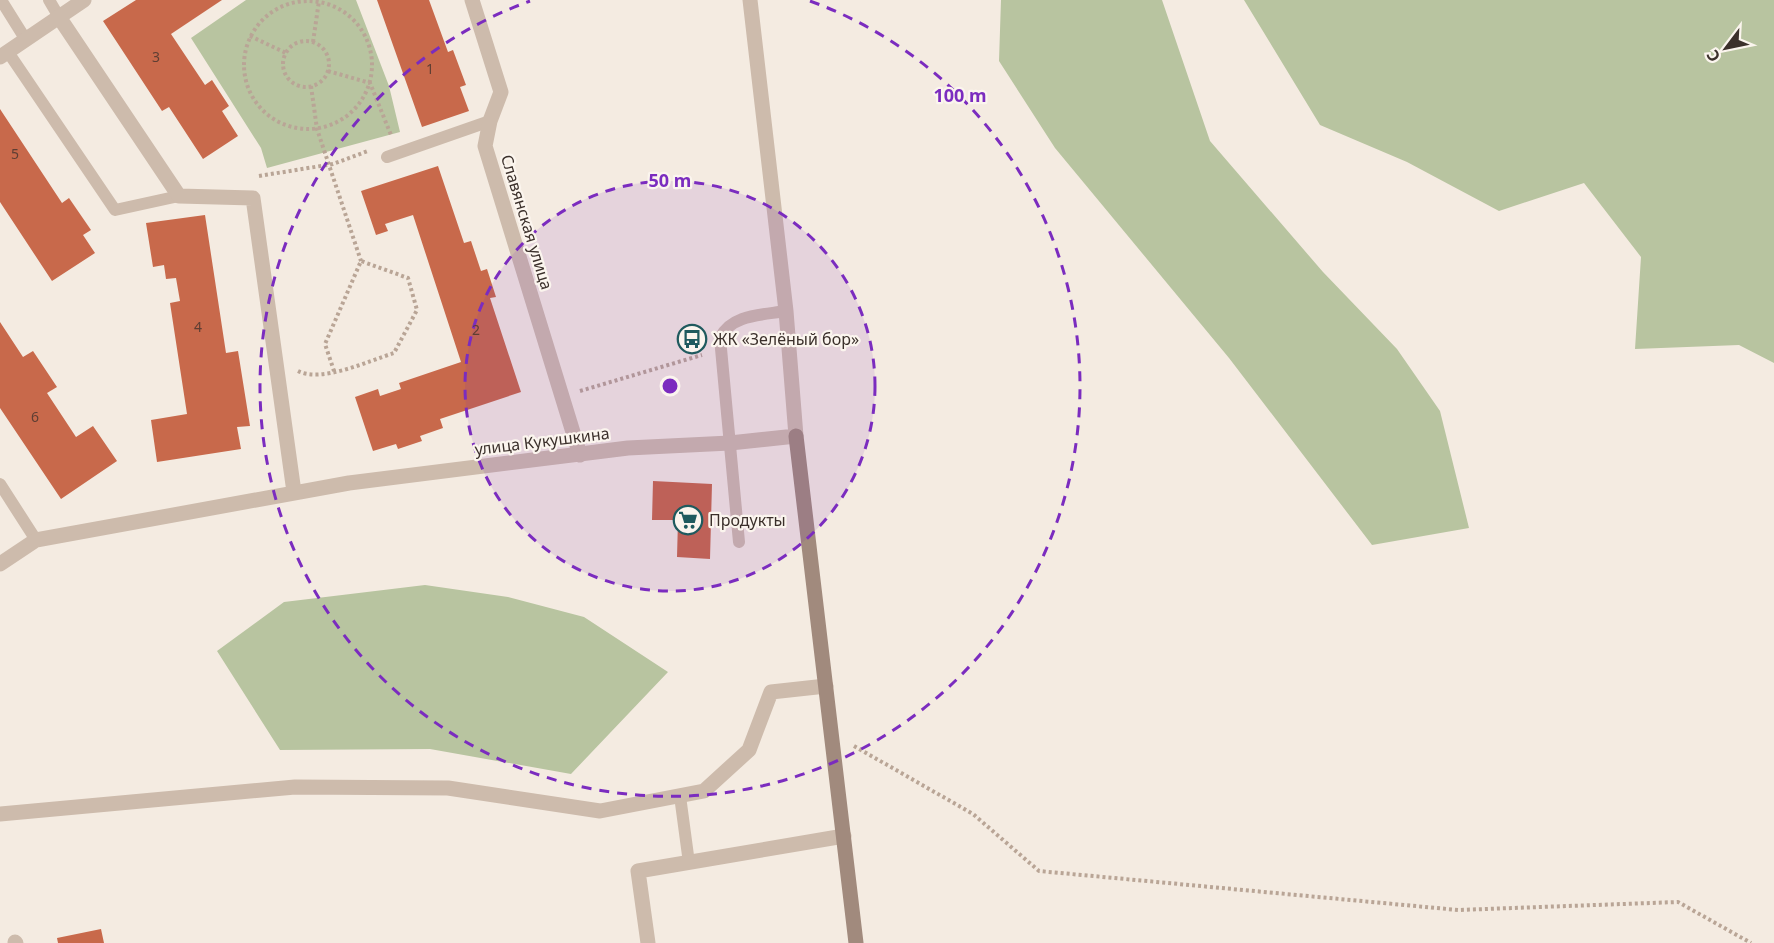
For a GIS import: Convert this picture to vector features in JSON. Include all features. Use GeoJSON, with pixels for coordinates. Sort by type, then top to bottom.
{"type":"FeatureCollection","features":[{"type":"Feature","properties":{"kind":"street"},"geometry":{"type":"LineString","coordinates":[[4,54],[84,0]]}},
{"type":"Feature","properties":{"kind":"street","name":"Славянская улица"},"geometry":{"type":"LineString","coordinates":[[472,0],[501,92],[490,121],[485,146],[580,455]]}},
{"type":"Feature","properties":{"kind":"street"},"geometry":{"type":"LineString","coordinates":[[750,0],[786,311],[796,436],[856,943]]}},
{"type":"Feature","properties":{"kind":"street"},"geometry":{"type":"LineString","coordinates":[[59,17],[179,196],[253,198],[294,492]]}},
{"type":"Feature","properties":{"kind":"street","name":"улица Кукушкина"},"geometry":{"type":"LineString","coordinates":[[36,540],[349,483],[628,448],[730,443],[796,436]]}},
{"type":"Feature","properties":{"kind":"street"},"geometry":{"type":"LineString","coordinates":[[0,564],[36,540]]}},
{"type":"Feature","properties":{"kind":"street"},"geometry":{"type":"LineString","coordinates":[[0,814],[295,787],[448,788],[600,811],[704,791],[749,750],[771,692],[826,686]]}},
{"type":"Feature","properties":{"kind":"street"},"geometry":{"type":"LineString","coordinates":[[648,943],[638,871],[844,836]]}},
{"type":"Feature","properties":{"kind":"lane"},"geometry":{"type":"LineString","coordinates":[[1,0],[26,40]]}},
{"type":"Feature","properties":{"kind":"lane"},"geometry":{"type":"LineString","coordinates":[[49,0],[59,17]]}},
{"type":"Feature","properties":{"kind":"lane"},"geometry":{"type":"LineString","coordinates":[[4,54],[115,210],[179,196]]}},
{"type":"Feature","properties":{"kind":"lane"},"geometry":{"type":"LineString","coordinates":[[393,151],[490,121]]}},
{"type":"Feature","properties":{"kind":"lane"},"geometry":{"type":"LineString","coordinates":[[739,542],[720,338],[725,328],[736,320],[786,311]]}},
{"type":"Feature","properties":{"kind":"lane"},"geometry":{"type":"LineString","coordinates":[[0,484],[36,540]]}},
{"type":"Feature","properties":{"kind":"lane"},"geometry":{"type":"LineString","coordinates":[[680,796],[689,863]]}},
{"type":"Feature","properties":{"kind":"path"},"geometry":{"type":"LineString","coordinates":[[303,0],[319,1],[346,12],[361,28],[371,48],[373,70],[367,92],[354,111],[339,122],[317,129],[302,130],[283,125],[266,115],[254,100],[245,80],[244,57],[250,36],[263,18],[282,5],[303,0]]}},
{"type":"Feature","properties":{"kind":"path"},"geometry":{"type":"LineString","coordinates":[[313,42],[319,1]]}},
{"type":"Feature","properties":{"kind":"path"},"geometry":{"type":"LineString","coordinates":[[250,36],[286,53]]}},
{"type":"Feature","properties":{"kind":"path"},"geometry":{"type":"LineString","coordinates":[[313,42],[319,45],[328,57],[328,71],[324,78],[311,86],[303,87],[290,81],[283,68],[286,53],[297,43],[313,42]]}},
{"type":"Feature","properties":{"kind":"path"},"geometry":{"type":"LineString","coordinates":[[328,71],[370,83]]}},
{"type":"Feature","properties":{"kind":"path"},"geometry":{"type":"LineString","coordinates":[[255,177],[329,165],[393,151],[370,83]]}},
{"type":"Feature","properties":{"kind":"path"},"geometry":{"type":"LineString","coordinates":[[311,86],[317,129],[361,261],[325,344],[334,371]]}},
{"type":"Feature","properties":{"kind":"path"},"geometry":{"type":"LineString","coordinates":[[274,348],[300,372],[317,376],[394,353],[417,310],[408,278],[361,261]]}},
{"type":"Feature","properties":{"kind":"path"},"geometry":{"type":"LineString","coordinates":[[562,396],[722,349]]}},
{"type":"Feature","properties":{"kind":"path"},"geometry":{"type":"LineString","coordinates":[[833,734],[973,814],[1039,871],[1458,910],[1678,902],[1751,943]]}},
{"type":"Feature","properties":{"kind":"green space"},"geometry":{"type":"Polygon","coordinates":[[[246,0],[356,0],[389,86],[400,132],[267,168],[261,148],[191,38],[246,0]]]}},
{"type":"Feature","properties":{"kind":"green space"},"geometry":{"type":"Polygon","coordinates":[[[1001,0],[1162,0],[1210,141],[1323,272],[1397,349],[1440,411],[1469,528],[1372,545],[1229,358],[1055,148],[999,61],[1001,0]]]}},
{"type":"Feature","properties":{"kind":"green space"},"geometry":{"type":"Polygon","coordinates":[[[1244,0],[1774,0],[1774,363],[1739,345],[1635,349],[1641,257],[1584,183],[1499,211],[1407,162],[1320,125],[1244,0]]]}},
{"type":"Feature","properties":{"kind":"green space"},"geometry":{"type":"Polygon","coordinates":[[[425,585],[508,597],[584,617],[668,672],[571,774],[430,749],[280,750],[217,651],[284,602],[425,585]]]}},
{"type":"Feature","properties":{"kind":"building"},"geometry":{"type":"Polygon","coordinates":[[[136,0],[222,0],[171,34],[205,85],[212,80],[229,106],[222,111],[238,136],[203,159],[169,107],[162,111],[103,21],[136,0]]]}},
{"type":"Feature","properties":{"kind":"building"},"geometry":{"type":"Polygon","coordinates":[[[377,0],[429,0],[448,52],[453,50],[466,85],[460,87],[469,111],[422,127],[377,0]]]}},
{"type":"Feature","properties":{"kind":"building"},"geometry":{"type":"Polygon","coordinates":[[[0,109],[62,203],[69,198],[91,230],[83,235],[95,253],[52,281],[0,202],[0,109]]]}},
{"type":"Feature","properties":{"kind":"building"},"geometry":{"type":"Polygon","coordinates":[[[438,166],[464,243],[471,241],[481,271],[487,269],[496,297],[490,298],[521,392],[440,419],[443,428],[420,436],[422,441],[398,449],[396,444],[373,451],[355,397],[378,389],[380,396],[401,389],[399,383],[461,362],[413,215],[385,224],[388,231],[376,235],[361,191],[438,166]]]}},
{"type":"Feature","properties":{"kind":"building"},"geometry":{"type":"Polygon","coordinates":[[[205,215],[226,353],[238,351],[250,426],[237,427],[241,449],[157,462],[151,420],[187,414],[170,303],[180,301],[176,278],[166,279],[164,265],[153,267],[146,223],[205,215]]]}},
{"type":"Feature","properties":{"kind":"building"},"geometry":{"type":"Polygon","coordinates":[[[0,322],[23,357],[33,351],[57,387],[47,393],[76,437],[93,426],[117,461],[61,499],[0,408],[0,322]]]}},
{"type":"Feature","properties":{"kind":"building","name":"Продукты"},"geometry":{"type":"Polygon","coordinates":[[[653,481],[712,484],[710,559],[677,557],[678,520],[652,520],[653,481]]]}},
{"type":"Feature","properties":{"kind":"building"},"geometry":{"type":"Polygon","coordinates":[[[101,929],[104,943],[58,943],[57,938],[101,929]]]}},
{"type":"Feature","properties":{"kind":"place","name":"ЖК «Зелёный бор»"},"geometry":{"type":"Point","coordinates":[692,339]}},
{"type":"Feature","properties":{"kind":"place","name":"Продукты"},"geometry":{"type":"Point","coordinates":[688,520]}}]}
